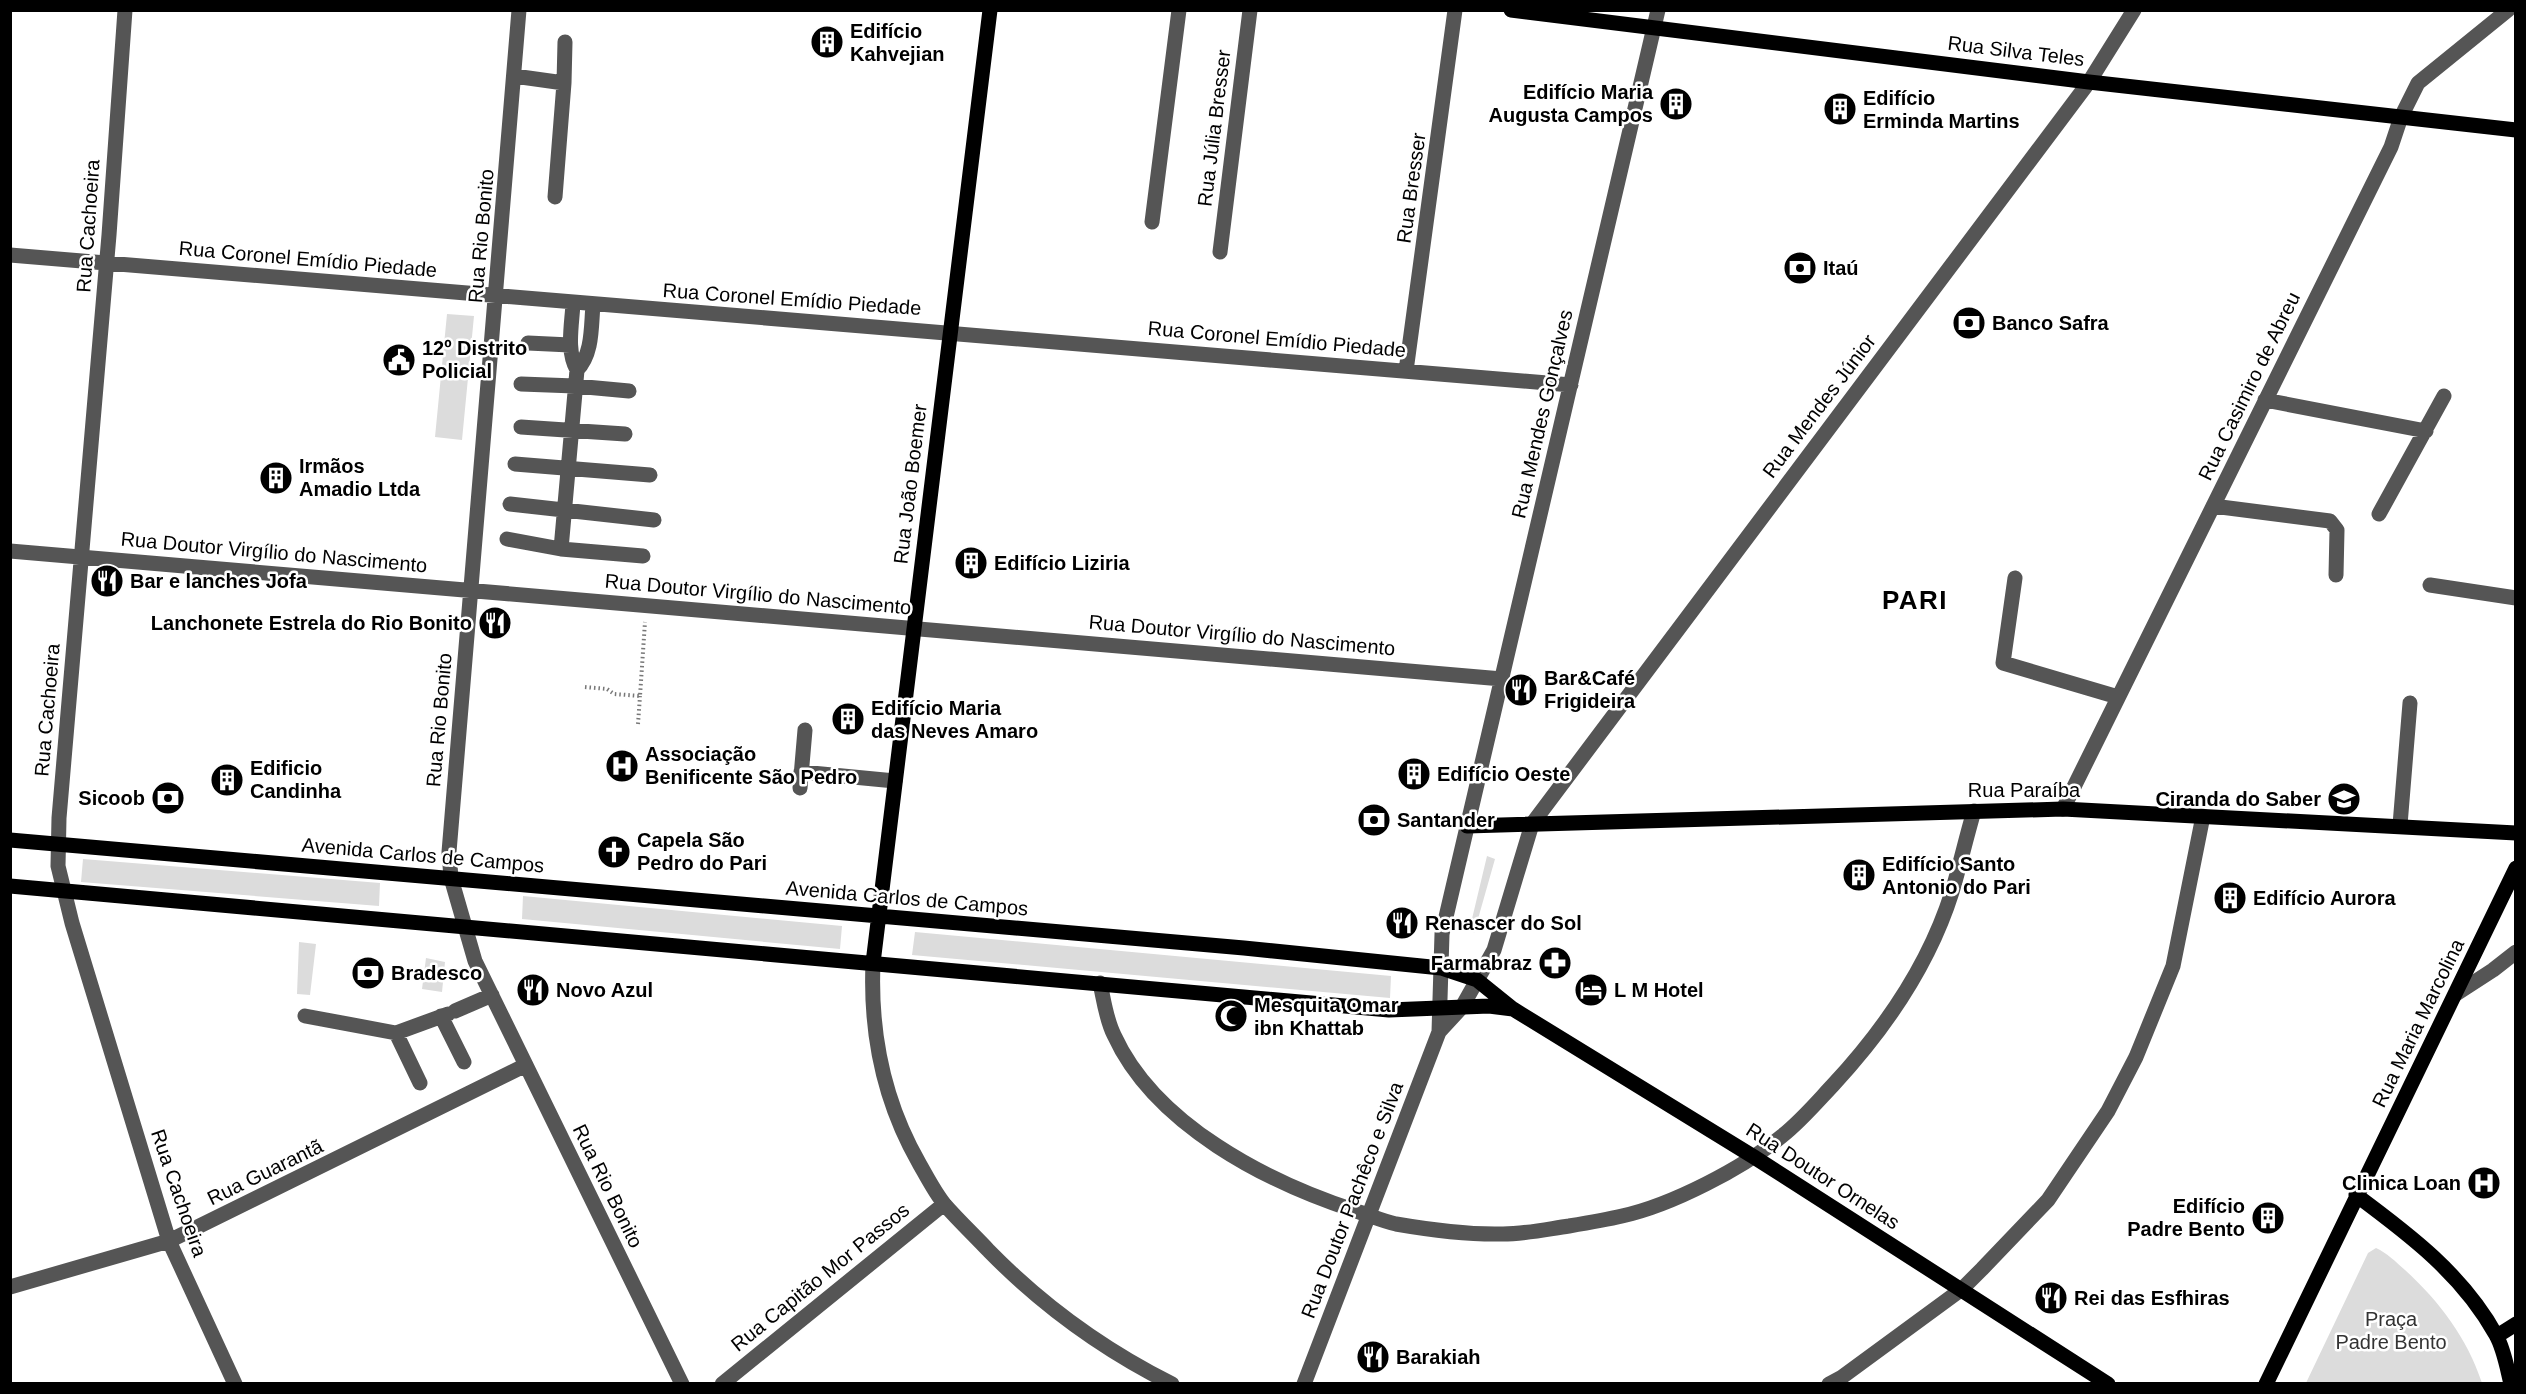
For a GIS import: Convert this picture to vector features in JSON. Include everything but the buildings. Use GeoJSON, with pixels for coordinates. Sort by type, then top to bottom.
{"type":"FeatureCollection","features":[{"type":"Feature","properties":{"kind":"main road","name":"Rua João Boemer"},"geometry":{"type":"LineString","coordinates":[[873,963],[990,10]]}},
{"type":"Feature","properties":{"kind":"main road","name":"Rua Silva Teles"},"geometry":{"type":"LineString","coordinates":[[1511,10],[2089,82],[2516,130]]}},
{"type":"Feature","properties":{"kind":"main road","name":"Rua Paraíba"},"geometry":{"type":"LineString","coordinates":[[1467,826],[2063,809],[2400,825],[2516,833]]}},
{"type":"Feature","properties":{"kind":"main road","name":"Avenida Carlos de Campos"},"geometry":{"type":"LineString","coordinates":[[10,840],[1441,968]]}},
{"type":"Feature","properties":{"kind":"main road","name":"Rua Maria Marcolina"},"geometry":{"type":"LineString","coordinates":[[2356,1195],[2513,880]]}},
{"type":"Feature","properties":{"kind":"main road"},"geometry":{"type":"LineString","coordinates":[[10,886],[1389,1010],[1440,1008]]}},
{"type":"Feature","properties":{"kind":"main road","name":"Rua Doutor Ornelas"},"geometry":{"type":"LineString","coordinates":[[1441,968],[1477,980],[1513,1008],[1754,1156],[2108,1383]]}},
{"type":"Feature","properties":{"kind":"main road","name":"Rua Doutor Ornelas"},"geometry":{"type":"LineString","coordinates":[[1440,1008],[1489,1006],[1513,1008]]}},
{"type":"Feature","properties":{"kind":"main road"},"geometry":{"type":"LineString","coordinates":[[2266,1383],[2356,1195],[2426,1248],[2450,1272],[2498,1336],[2511,1383]]}},
{"type":"Feature","properties":{"kind":"main road"},"geometry":{"type":"LineString","coordinates":[[2498,1336],[2516,1324]]}},
{"type":"Feature","properties":{"kind":"street","name":"Rua Cachoeira"},"geometry":{"type":"LineString","coordinates":[[125,10],[107,263],[57,844],[58,866],[169,1241],[235,1383]]}},
{"type":"Feature","properties":{"kind":"street","name":"Rua Rio Bonito"},"geometry":{"type":"LineString","coordinates":[[519,10],[497,295],[448,852],[451,878],[475,961],[682,1383]]}},
{"type":"Feature","properties":{"kind":"street"},"geometry":{"type":"LineString","coordinates":[[1152,222],[1179,10]]}},
{"type":"Feature","properties":{"kind":"street","name":"Rua Júlia Bresser"},"geometry":{"type":"LineString","coordinates":[[1220,252],[1250,10]]}},
{"type":"Feature","properties":{"kind":"street","name":"Rua Bresser"},"geometry":{"type":"LineString","coordinates":[[1406,371],[1455,10]]}},
{"type":"Feature","properties":{"kind":"street","name":"Rua Mendes Gonçalves"},"geometry":{"type":"LineString","coordinates":[[1441,968],[1442,934],[1658,10]]}},
{"type":"Feature","properties":{"kind":"street","name":"Rua Mendes Júnior"},"geometry":{"type":"LineString","coordinates":[[1532,824],[2089,82],[2134,10]]}},
{"type":"Feature","properties":{"kind":"street","name":"Rua Casimiro de Abreu"},"geometry":{"type":"LineString","coordinates":[[2063,809],[2391,147],[2413,91],[2425,75],[2508,10]]}},
{"type":"Feature","properties":{"kind":"street"},"geometry":{"type":"LineString","coordinates":[[555,197],[565,42]]}},
{"type":"Feature","properties":{"kind":"street"},"geometry":{"type":"LineString","coordinates":[[514,76],[564,83]]}},
{"type":"Feature","properties":{"kind":"street","name":"Rua Coronel Emídio Piedade"},"geometry":{"type":"LineString","coordinates":[[10,255],[1570,385]]}},
{"type":"Feature","properties":{"kind":"street"},"geometry":{"type":"LineString","coordinates":[[561,549],[577,370],[573,363],[570,345],[573,303]]}},
{"type":"Feature","properties":{"kind":"street"},"geometry":{"type":"LineString","coordinates":[[577,370],[584,363],[588,354],[592,305]]}},
{"type":"Feature","properties":{"kind":"street"},"geometry":{"type":"LineString","coordinates":[[528,343],[570,345]]}},
{"type":"Feature","properties":{"kind":"street"},"geometry":{"type":"LineString","coordinates":[[521,384],[629,391]]}},
{"type":"Feature","properties":{"kind":"street"},"geometry":{"type":"LineString","coordinates":[[2379,514],[2444,396]]}},
{"type":"Feature","properties":{"kind":"street"},"geometry":{"type":"LineString","coordinates":[[2265,400],[2426,431]]}},
{"type":"Feature","properties":{"kind":"street"},"geometry":{"type":"LineString","coordinates":[[521,427],[625,434]]}},
{"type":"Feature","properties":{"kind":"street"},"geometry":{"type":"LineString","coordinates":[[515,464],[650,475]]}},
{"type":"Feature","properties":{"kind":"street"},"geometry":{"type":"LineString","coordinates":[[510,504],[654,520]]}},
{"type":"Feature","properties":{"kind":"street"},"geometry":{"type":"LineString","coordinates":[[2213,506],[2330,521],[2337,530],[2336,575]]}},
{"type":"Feature","properties":{"kind":"street"},"geometry":{"type":"LineString","coordinates":[[507,539],[561,549],[644,556]]}},
{"type":"Feature","properties":{"kind":"street","name":"Rua Doutor Virgílio do Nascimento"},"geometry":{"type":"LineString","coordinates":[[10,551],[1502,678]]}},
{"type":"Feature","properties":{"kind":"street"},"geometry":{"type":"LineString","coordinates":[[2015,578],[2003,663],[2118,697]]}},
{"type":"Feature","properties":{"kind":"street"},"geometry":{"type":"LineString","coordinates":[[2430,585],[2516,598]]}},
{"type":"Feature","properties":{"kind":"street"},"geometry":{"type":"LineString","coordinates":[[2400,825],[2410,703]]}},
{"type":"Feature","properties":{"kind":"street"},"geometry":{"type":"LineString","coordinates":[[800,788],[805,730]]}},
{"type":"Feature","properties":{"kind":"street"},"geometry":{"type":"LineString","coordinates":[[801,772],[895,781]]}},
{"type":"Feature","properties":{"kind":"street"},"geometry":{"type":"LineString","coordinates":[[1100,983],[1108,1021],[1122,1051],[1139,1075],[1188,1124],[1227,1153],[1257,1171],[1332,1204],[1393,1223],[1449,1231],[1505,1234],[1551,1229],[1625,1216],[1707,1183],[1754,1156],[1798,1121],[1863,1053],[1899,1004],[1921,965],[1951,894],[1974,811]]}},
{"type":"Feature","properties":{"kind":"street"},"geometry":{"type":"LineString","coordinates":[[1829,1383],[1842,1377],[1962,1289],[2048,1200],[2108,1111],[2122,1086],[2173,966],[2203,816]]}},
{"type":"Feature","properties":{"kind":"street","name":"Rua Doutor Pachêco e Silva"},"geometry":{"type":"LineString","coordinates":[[1439,1032],[1462,1007],[1494,950],[1532,824]]}},
{"type":"Feature","properties":{"kind":"street"},"geometry":{"type":"LineString","coordinates":[[2456,994],[2516,952]]}},
{"type":"Feature","properties":{"kind":"street"},"geometry":{"type":"LineString","coordinates":[[873,963],[874,1029],[889,1100],[914,1154],[944,1204],[1009,1271],[1049,1308],[1108,1349],[1172,1383]]}},
{"type":"Feature","properties":{"kind":"street","name":"Rua Doutor Pachêco e Silva"},"geometry":{"type":"LineString","coordinates":[[1304,1383],[1439,1032],[1441,968]]}},
{"type":"Feature","properties":{"kind":"street"},"geometry":{"type":"LineString","coordinates":[[305,1016],[396,1034],[492,995]]}},
{"type":"Feature","properties":{"kind":"street"},"geometry":{"type":"LineString","coordinates":[[448,1014],[464,1062]]}},
{"type":"Feature","properties":{"kind":"street"},"geometry":{"type":"LineString","coordinates":[[396,1034],[420,1083]]}},
{"type":"Feature","properties":{"kind":"street","name":"Rua Guarantã"},"geometry":{"type":"LineString","coordinates":[[10,1287],[169,1241],[526,1065]]}},
{"type":"Feature","properties":{"kind":"street","name":"Rua Capitão Mor Passos"},"geometry":{"type":"LineString","coordinates":[[722,1383],[944,1204]]}},
{"type":"Feature","properties":{"kind":"path"},"geometry":{"type":"LineString","coordinates":[[638,724],[646,606]]}},
{"type":"Feature","properties":{"kind":"path"},"geometry":{"type":"LineString","coordinates":[[585,687],[607,689],[614,694],[640,696]]}},
{"type":"Feature","properties":{"kind":"green space"},"geometry":{"type":"Polygon","coordinates":[[[447,314],[474,316],[462,440],[435,437],[447,314]]]}},
{"type":"Feature","properties":{"kind":"green space"},"geometry":{"type":"Polygon","coordinates":[[[1487,856],[1495,859],[1474,933],[1471,923],[1487,856]]]}},
{"type":"Feature","properties":{"kind":"green space"},"geometry":{"type":"Polygon","coordinates":[[[83,859],[380,883],[379,906],[81,882],[83,859]]]}},
{"type":"Feature","properties":{"kind":"green space"},"geometry":{"type":"Polygon","coordinates":[[[523,896],[842,926],[840,949],[522,919],[523,896]]]}},
{"type":"Feature","properties":{"kind":"green space"},"geometry":{"type":"Polygon","coordinates":[[[915,932],[1391,976],[1390,998],[912,955],[915,932]]]}},
{"type":"Feature","properties":{"kind":"green space"},"geometry":{"type":"Polygon","coordinates":[[[299,942],[316,944],[310,995],[297,994],[299,942]]]}},
{"type":"Feature","properties":{"kind":"green space"},"geometry":{"type":"Polygon","coordinates":[[[426,958],[445,962],[442,992],[422,989],[426,958]]]}},
{"type":"Feature","properties":{"kind":"green space","name":"Praça Padre Bento"},"geometry":{"type":"Polygon","coordinates":[[[2376,1248],[2405,1270],[2441,1308],[2469,1351],[2482,1383],[2306,1383],[2368,1253],[2376,1248]]]}},
{"type":"Feature","properties":{"kind":"place","name":"Edifício Kahvejian"},"geometry":{"type":"Point","coordinates":[827,42]}},
{"type":"Feature","properties":{"kind":"place","name":"Edifício Maria Augusta Campos"},"geometry":{"type":"Point","coordinates":[1676,104]}},
{"type":"Feature","properties":{"kind":"place","name":"Edifício Erminda Martins"},"geometry":{"type":"Point","coordinates":[1840,109]}},
{"type":"Feature","properties":{"kind":"place","name":"Itaú"},"geometry":{"type":"Point","coordinates":[1800,268]}},
{"type":"Feature","properties":{"kind":"place","name":"Banco Safra"},"geometry":{"type":"Point","coordinates":[1969,323]}},
{"type":"Feature","properties":{"kind":"place","name":"12º Distrito Policial"},"geometry":{"type":"Point","coordinates":[399,360]}},
{"type":"Feature","properties":{"kind":"place","name":"Irmãos Amadio Ltda"},"geometry":{"type":"Point","coordinates":[276,478]}},
{"type":"Feature","properties":{"kind":"place","name":"Edifício Liziria"},"geometry":{"type":"Point","coordinates":[971,563]}},
{"type":"Feature","properties":{"kind":"place","name":"Bar e lanches Jofa"},"geometry":{"type":"Point","coordinates":[107,581]}},
{"type":"Feature","properties":{"kind":"place","name":"Lanchonete Estrela do Rio Bonito"},"geometry":{"type":"Point","coordinates":[495,623]}},
{"type":"Feature","properties":{"kind":"place","name":"Bar&Café Frigideira"},"geometry":{"type":"Point","coordinates":[1521,690]}},
{"type":"Feature","properties":{"kind":"place","name":"Edifício Maria das Neves Amaro"},"geometry":{"type":"Point","coordinates":[848,719]}},
{"type":"Feature","properties":{"kind":"place","name":"Associação Benificente São Pedro"},"geometry":{"type":"Point","coordinates":[622,766]}},
{"type":"Feature","properties":{"kind":"place","name":"Edifício Oeste"},"geometry":{"type":"Point","coordinates":[1414,774]}},
{"type":"Feature","properties":{"kind":"place","name":"Edificio Candinha"},"geometry":{"type":"Point","coordinates":[227,780]}},
{"type":"Feature","properties":{"kind":"place","name":"Sicoob"},"geometry":{"type":"Point","coordinates":[168,798]}},
{"type":"Feature","properties":{"kind":"place","name":"Ciranda do Saber"},"geometry":{"type":"Point","coordinates":[2344,799]}},
{"type":"Feature","properties":{"kind":"place","name":"Santander"},"geometry":{"type":"Point","coordinates":[1374,820]}},
{"type":"Feature","properties":{"kind":"place","name":"Capela São Pedro do Pari"},"geometry":{"type":"Point","coordinates":[614,852]}},
{"type":"Feature","properties":{"kind":"place","name":"Edifício Santo Antonio do Pari"},"geometry":{"type":"Point","coordinates":[1859,875]}},
{"type":"Feature","properties":{"kind":"place","name":"Edifício Aurora"},"geometry":{"type":"Point","coordinates":[2230,898]}},
{"type":"Feature","properties":{"kind":"place","name":"Renascer do Sol"},"geometry":{"type":"Point","coordinates":[1402,923]}},
{"type":"Feature","properties":{"kind":"place","name":"Farmabraz"},"geometry":{"type":"Point","coordinates":[1555,963]}},
{"type":"Feature","properties":{"kind":"place","name":"Bradesco"},"geometry":{"type":"Point","coordinates":[368,973]}},
{"type":"Feature","properties":{"kind":"place","name":"Novo Azul"},"geometry":{"type":"Point","coordinates":[533,990]}},
{"type":"Feature","properties":{"kind":"place","name":"L M Hotel"},"geometry":{"type":"Point","coordinates":[1591,990]}},
{"type":"Feature","properties":{"kind":"place","name":"Mesquita Omar ibn Khattab"},"geometry":{"type":"Point","coordinates":[1231,1016]}},
{"type":"Feature","properties":{"kind":"place","name":"Clinica Loan"},"geometry":{"type":"Point","coordinates":[2484,1183]}},
{"type":"Feature","properties":{"kind":"place","name":"Edifício Padre Bento"},"geometry":{"type":"Point","coordinates":[2268,1218]}},
{"type":"Feature","properties":{"kind":"place","name":"Rei das Esfhiras"},"geometry":{"type":"Point","coordinates":[2051,1298]}},
{"type":"Feature","properties":{"kind":"place","name":"Barakiah"},"geometry":{"type":"Point","coordinates":[1373,1357]}},
{"type":"Feature","properties":{"kind":"district","name":"PARI"},"geometry":{"type":"Point","coordinates":[1915,600]}}]}
